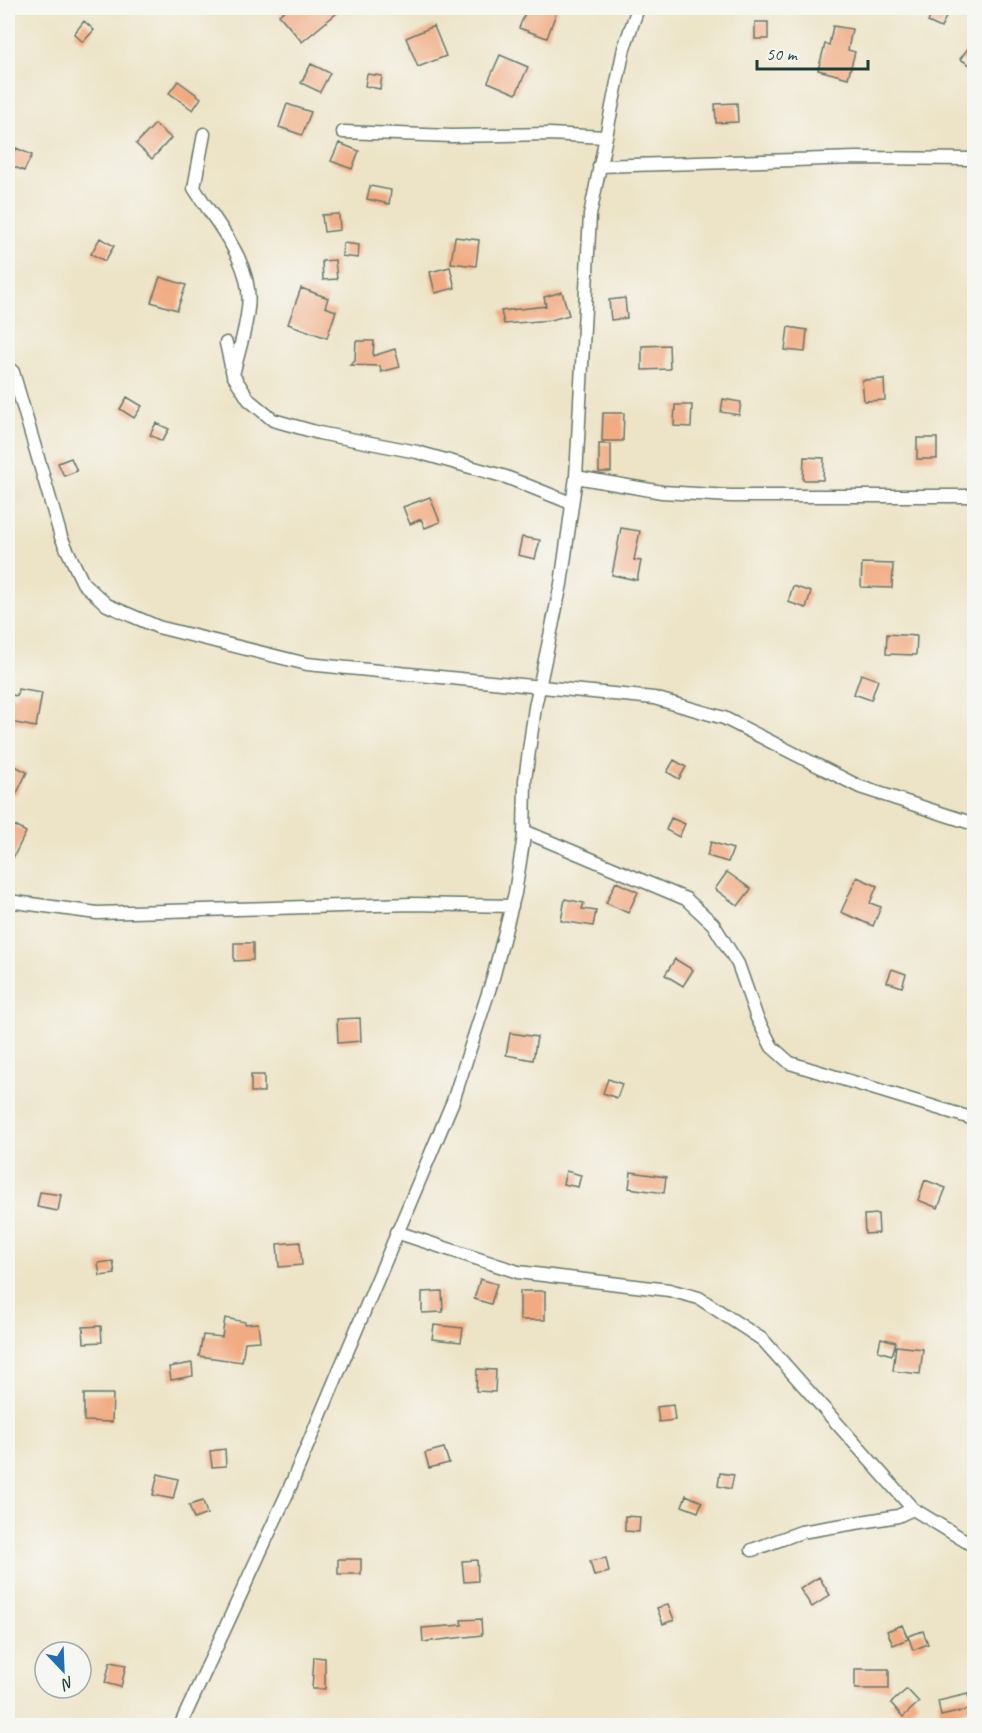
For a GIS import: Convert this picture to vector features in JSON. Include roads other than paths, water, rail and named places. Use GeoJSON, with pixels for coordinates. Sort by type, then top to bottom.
{"type":"FeatureCollection","features":[{"type":"Feature","properties":{"kind":"street"},"geometry":{"type":"LineString","coordinates":[[180,1725],[287,1494],[453,1101],[493,978],[512,906],[524,831],[525,780],[539,685],[561,584],[576,477],[590,215],[624,48],[638,8]]}},
{"type":"Feature","properties":{"kind":"street"},"geometry":{"type":"LineString","coordinates":[[343,132],[452,136],[549,134],[605,137]]}},
{"type":"Feature","properties":{"kind":"street"},"geometry":{"type":"LineString","coordinates":[[204,134],[194,188],[238,257],[248,280],[249,306],[233,375]]}},
{"type":"Feature","properties":{"kind":"street"},"geometry":{"type":"LineString","coordinates":[[599,166],[856,158],[975,159]]}},
{"type":"Feature","properties":{"kind":"street"},"geometry":{"type":"LineString","coordinates":[[226,343],[233,375],[249,400],[273,420],[319,434],[417,452],[506,477],[571,503]]}},
{"type":"Feature","properties":{"kind":"street"},"geometry":{"type":"LineString","coordinates":[[8,367],[13,372],[61,537],[83,583],[107,605],[158,627],[307,664],[654,698],[724,718],[860,787],[975,824]]}},
{"type":"Feature","properties":{"kind":"street"},"geometry":{"type":"LineString","coordinates":[[576,477],[662,492],[731,496],[975,496]]}},
{"type":"Feature","properties":{"kind":"street"},"geometry":{"type":"LineString","coordinates":[[524,831],[686,899],[693,905],[714,924],[738,964],[757,1018],[771,1047],[790,1064],[975,1119]]}},
{"type":"Feature","properties":{"kind":"street"},"geometry":{"type":"LineString","coordinates":[[8,901],[97,913],[412,904],[512,906]]}},
{"type":"Feature","properties":{"kind":"street"},"geometry":{"type":"LineString","coordinates":[[396,1232],[518,1272],[669,1290],[699,1298],[764,1340],[913,1509],[975,1546]]}},
{"type":"Feature","properties":{"kind":"street"},"geometry":{"type":"LineString","coordinates":[[752,1550],[801,1532],[898,1516],[913,1509]]}}]}
